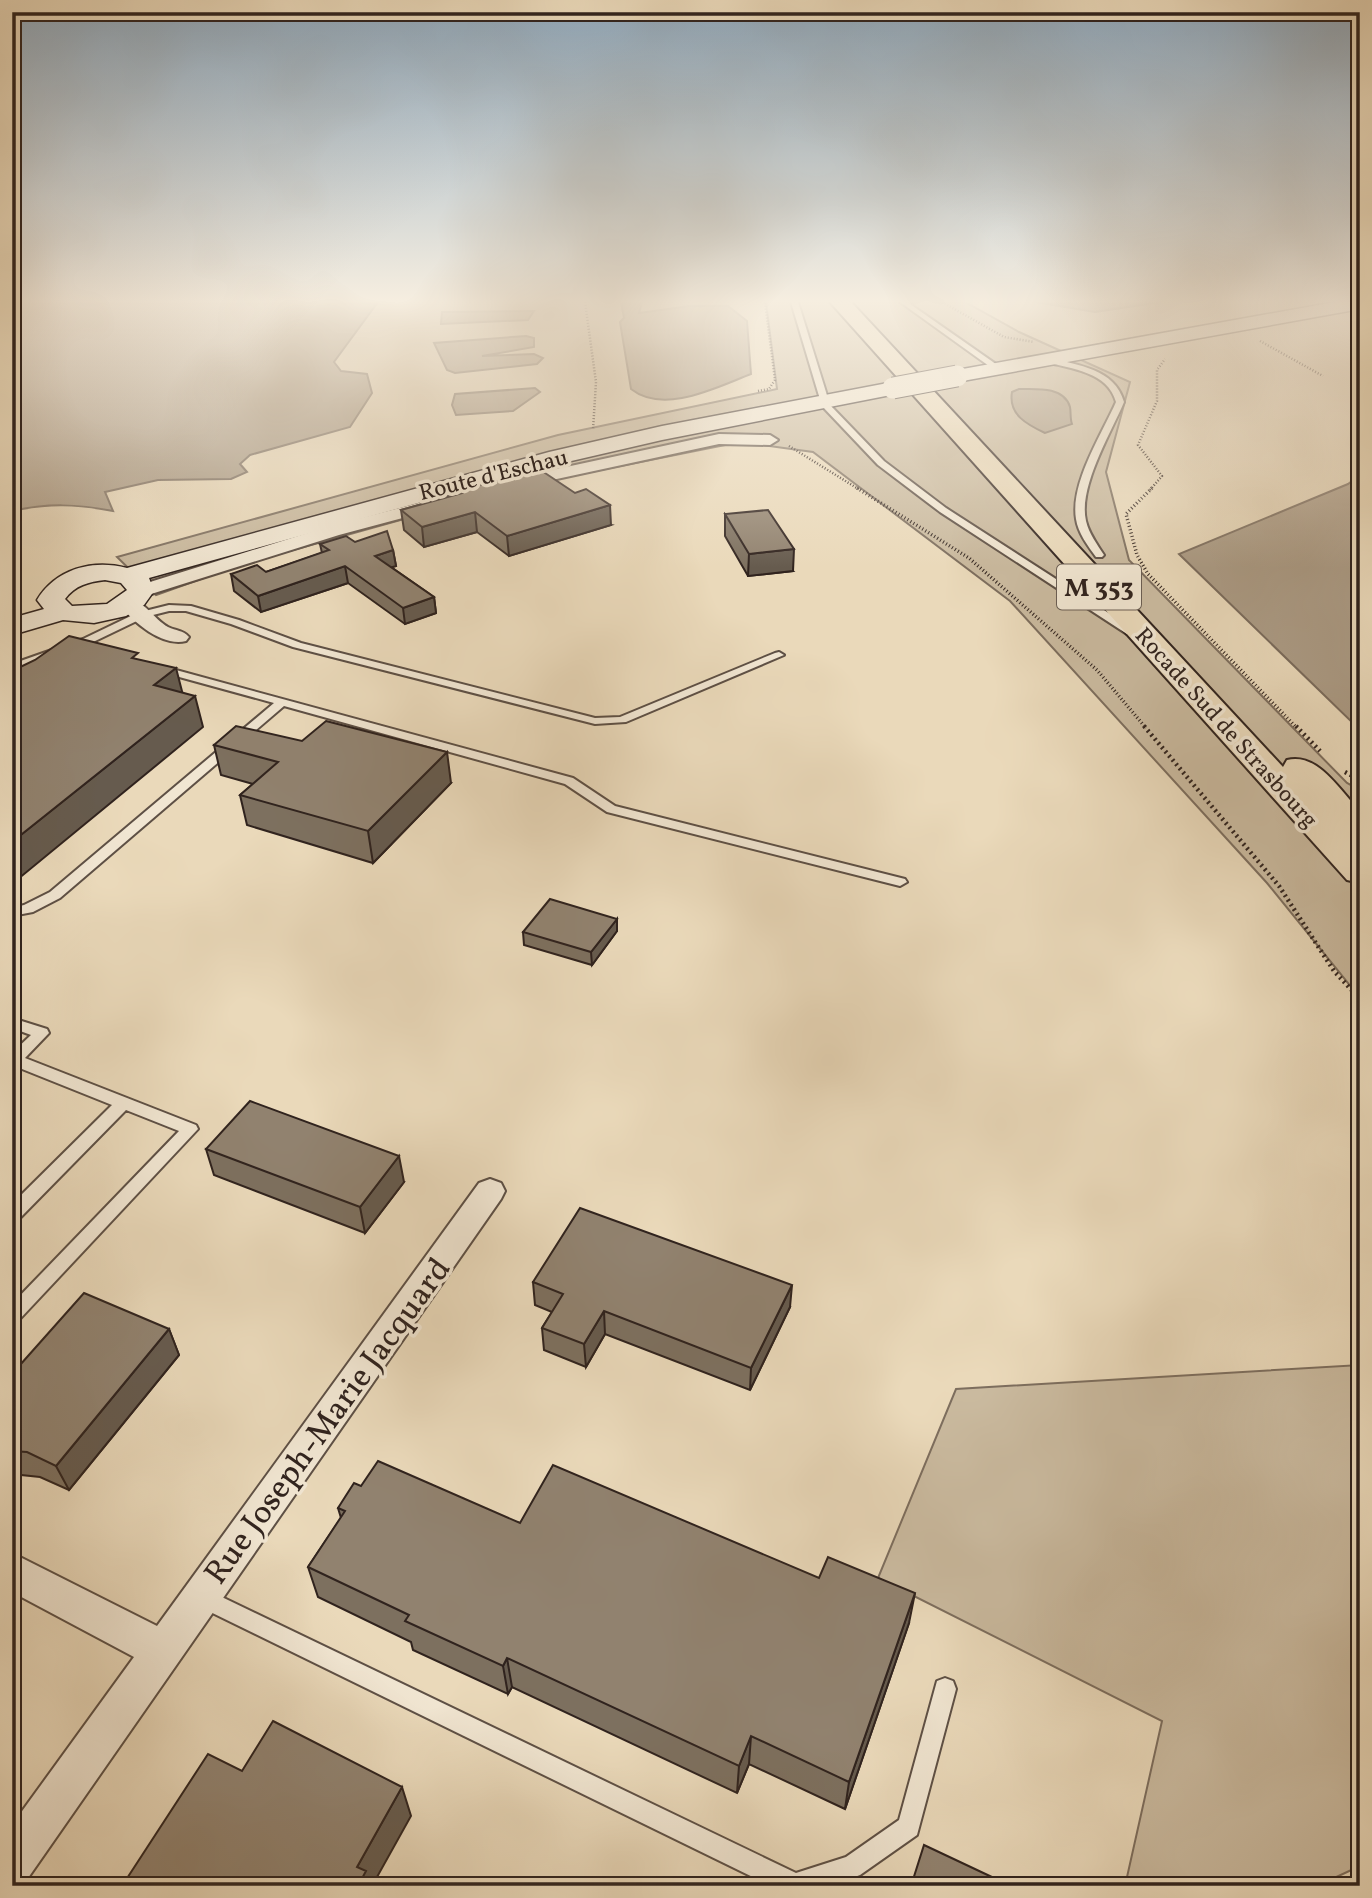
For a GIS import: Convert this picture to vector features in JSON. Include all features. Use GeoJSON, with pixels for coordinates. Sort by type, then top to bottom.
{"type":"FeatureCollection","features":[{"type":"Feature","properties":{"kind":"highway","name":"Rocade Sud de Strasbourg"},"geometry":{"type":"LineString","coordinates":[[921,391],[1360,872]]}},
{"type":"Feature","properties":{"kind":"highway","name":"Rocade Sud de Strasbourg"},"geometry":{"type":"LineString","coordinates":[[944,391],[1360,832]]}},
{"type":"Feature","properties":{"kind":"main road","name":"Route d'Eschau"},"geometry":{"type":"LineString","coordinates":[[135,594],[288,530],[550,459],[879,391]]}},
{"type":"Feature","properties":{"kind":"main road"},"geometry":{"type":"LineString","coordinates":[[56,606],[60,587],[85,576],[135,594]]}},
{"type":"Feature","properties":{"kind":"main road"},"geometry":{"type":"LineString","coordinates":[[12,618],[56,606],[88,615],[135,594]]}},
{"type":"Feature","properties":{"kind":"main road"},"geometry":{"type":"LineString","coordinates":[[12,627],[56,606]]}},
{"type":"Feature","properties":{"kind":"street","name":"Route d'Eschau"},"geometry":{"type":"LineString","coordinates":[[135,594],[333,531],[489,489],[719,439],[770,440]]}},
{"type":"Feature","properties":{"kind":"street"},"geometry":{"type":"LineString","coordinates":[[135,594],[161,631],[179,637]]}},
{"type":"Feature","properties":{"kind":"street","name":"Rue Joseph-Marie Jacquard"},"geometry":{"type":"LineString","coordinates":[[12,1862],[490,1191]]}},
{"type":"Feature","properties":{"kind":"street"},"geometry":{"type":"LineString","coordinates":[[12,1571],[161,1650]]}},
{"type":"Feature","properties":{"kind":"lane"},"geometry":{"type":"LineString","coordinates":[[821,391],[825,406],[881,463],[908,486],[1153,646]]}},
{"type":"Feature","properties":{"kind":"lane"},"geometry":{"type":"LineString","coordinates":[[1099,555],[1083,528],[1080,514],[1083,491],[1120,402],[1118,391]]}},
{"type":"Feature","properties":{"kind":"lane"},"geometry":{"type":"LineString","coordinates":[[12,668],[87,641],[135,594],[169,608],[187,608],[235,622],[297,645],[595,721],[622,720],[779,655]]}},
{"type":"Feature","properties":{"kind":"lane"},"geometry":{"type":"LineString","coordinates":[[176,673],[569,781],[611,809],[900,882]]}},
{"type":"Feature","properties":{"kind":"lane"},"geometry":{"type":"LineString","coordinates":[[12,912],[28,909],[55,895],[282,702]]}},
{"type":"Feature","properties":{"kind":"lane"},"geometry":{"type":"LineString","coordinates":[[12,1023],[42,1033],[15,1060],[190,1129],[12,1316]]}},
{"type":"Feature","properties":{"kind":"lane"},"geometry":{"type":"LineString","coordinates":[[12,1215],[123,1103]]}},
{"type":"Feature","properties":{"kind":"lane"},"geometry":{"type":"LineString","coordinates":[[200,1596],[795,1885],[852,1867],[909,1828],[945,1689]]}},
{"type":"Feature","properties":{"kind":"path"},"geometry":{"type":"LineString","coordinates":[[593,430],[596,391]]}},
{"type":"Feature","properties":{"kind":"path"},"geometry":{"type":"LineString","coordinates":[[1161,391],[1158,407],[1138,445],[1162,476],[1157,485],[1132,503],[1126,514],[1137,555],[1148,574],[1323,754]]}},
{"type":"Feature","properties":{"kind":"path"},"geometry":{"type":"LineString","coordinates":[[770,440],[800,452],[944,540],[1097,670],[1279,886],[1334,971],[1360,999]]}},
{"type":"Feature","properties":{"kind":"path"},"geometry":{"type":"LineString","coordinates":[[1339,767],[1360,780]]}},
{"type":"Feature","properties":{"kind":"shaded area"},"geometry":{"type":"Polygon","coordinates":[[[12,391],[371,391],[350,427],[250,455],[240,464],[247,472],[231,479],[158,480],[105,492],[113,511],[62,505],[12,511],[12,391]]]}},
{"type":"Feature","properties":{"kind":"shaded area"},"geometry":{"type":"Polygon","coordinates":[[[501,391],[540,392],[513,411],[456,415],[452,405],[455,394],[501,391]]]}},
{"type":"Feature","properties":{"kind":"shaded area"},"geometry":{"type":"Polygon","coordinates":[[[634,391],[708,391],[675,399],[644,396],[634,391]]]}},
{"type":"Feature","properties":{"kind":"shaded area"},"geometry":{"type":"Polygon","coordinates":[[[770,391],[1128,391],[1106,472],[1129,560],[1347,783],[1360,790],[1360,998],[1267,883],[1010,601],[813,452],[740,442],[526,485],[243,564],[156,595],[117,557],[558,435],[770,391]]]}},
{"type":"Feature","properties":{"kind":"shaded area"},"geometry":{"type":"Polygon","coordinates":[[[1050,391],[1062,395],[1070,407],[1072,424],[1045,433],[1026,423],[1013,407],[1012,392],[1050,391]]]}},
{"type":"Feature","properties":{"kind":"shaded area"},"geometry":{"type":"Polygon","coordinates":[[[1360,475],[1360,730],[1179,554],[1348,484],[1360,475]]]}},
{"type":"Feature","properties":{"kind":"shaded area"},"geometry":{"type":"Polygon","coordinates":[[[1360,1365],[1360,1866],[1317,1886],[1125,1886],[1162,1721],[878,1578],[956,1389],[1360,1365]]]}},
{"type":"Feature","properties":{"kind":"building"},"geometry":{"type":"Polygon","coordinates":[[[542,471],[575,493],[586,489],[610,505],[507,536],[475,512],[422,527],[401,510],[462,493],[458,490],[542,471]]]}},
{"type":"Feature","properties":{"kind":"building"},"geometry":{"type":"Polygon","coordinates":[[[768,510],[794,549],[749,554],[725,514],[768,510]]]}},
{"type":"Feature","properties":{"kind":"building"},"geometry":{"type":"Polygon","coordinates":[[[387,531],[393,550],[375,556],[434,597],[403,608],[345,566],[258,596],[231,574],[257,565],[266,572],[329,550],[320,544],[346,536],[355,542],[387,531]]]}},
{"type":"Feature","properties":{"kind":"building"},"geometry":{"type":"Polygon","coordinates":[[[69,636],[138,653],[132,658],[176,668],[154,685],[195,696],[12,842],[12,671],[35,660],[69,636]]]}},
{"type":"Feature","properties":{"kind":"building"},"geometry":{"type":"Polygon","coordinates":[[[326,721],[447,752],[368,831],[240,795],[278,762],[214,745],[236,726],[302,741],[326,721]]]}},
{"type":"Feature","properties":{"kind":"building"},"geometry":{"type":"Polygon","coordinates":[[[550,899],[617,919],[591,952],[523,932],[550,899]]]}},
{"type":"Feature","properties":{"kind":"building"},"geometry":{"type":"Polygon","coordinates":[[[250,1101],[399,1156],[360,1207],[206,1149],[250,1101]]]}},
{"type":"Feature","properties":{"kind":"building"},"geometry":{"type":"Polygon","coordinates":[[[580,1208],[792,1285],[751,1368],[604,1311],[584,1344],[542,1328],[563,1294],[533,1282],[580,1208]]]}},
{"type":"Feature","properties":{"kind":"building"},"geometry":{"type":"Polygon","coordinates":[[[84,1293],[169,1329],[56,1466],[27,1452],[12,1451],[12,1374],[84,1293]]]}},
{"type":"Feature","properties":{"kind":"building"},"geometry":{"type":"Polygon","coordinates":[[[378,1461],[520,1523],[553,1465],[819,1578],[828,1557],[915,1593],[849,1782],[751,1736],[739,1766],[507,1658],[503,1666],[405,1621],[409,1615],[308,1567],[345,1511],[338,1508],[354,1483],[361,1486],[378,1461]]]}},
{"type":"Feature","properties":{"kind":"building"},"geometry":{"type":"Polygon","coordinates":[[[273,1721],[402,1787],[357,1867],[366,1871],[358,1886],[122,1886],[208,1754],[242,1771],[273,1721]]]}},
{"type":"Feature","properties":{"kind":"building"},"geometry":{"type":"Polygon","coordinates":[[[924,1845],[1011,1886],[911,1886],[924,1845]]]}}]}
